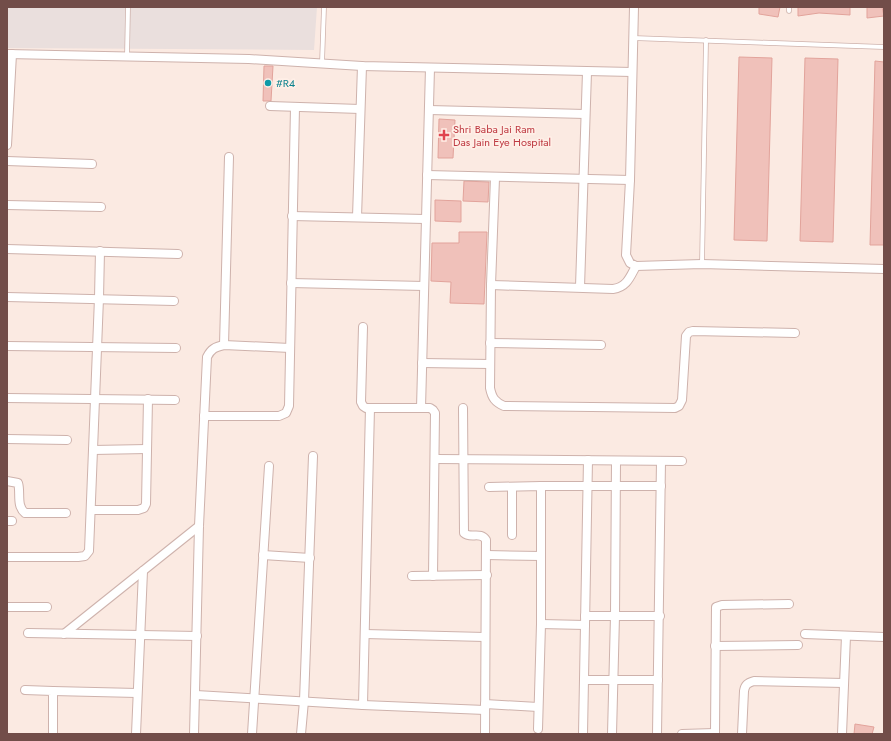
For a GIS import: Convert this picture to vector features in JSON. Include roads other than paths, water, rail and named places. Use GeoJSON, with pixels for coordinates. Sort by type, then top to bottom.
{"type":"FeatureCollection","features":[{"type":"Feature","properties":{"kind":"street"},"geometry":{"type":"LineString","coordinates":[[634,7],[630,180],[626,255],[630,263],[636,266],[702,264],[884,269]]}},
{"type":"Feature","properties":{"kind":"street"},"geometry":{"type":"LineString","coordinates":[[7,145],[9,54],[241,59],[362,66],[430,68],[632,72]]}},
{"type":"Feature","properties":{"kind":"street"},"geometry":{"type":"LineString","coordinates":[[357,217],[362,66]]}},
{"type":"Feature","properties":{"kind":"street"},"geometry":{"type":"LineString","coordinates":[[421,408],[430,68]]}},
{"type":"Feature","properties":{"kind":"street"},"geometry":{"type":"LineString","coordinates":[[580,287],[584,179],[584,114],[587,72]]}},
{"type":"Feature","properties":{"kind":"street"},"geometry":{"type":"LineString","coordinates":[[270,106],[360,109]]}},
{"type":"Feature","properties":{"kind":"street"},"geometry":{"type":"LineString","coordinates":[[204,416],[279,416],[286,413],[289,406],[295,107]]}},
{"type":"Feature","properties":{"kind":"street"},"geometry":{"type":"LineString","coordinates":[[429,110],[584,114]]}},
{"type":"Feature","properties":{"kind":"street"},"geometry":{"type":"LineString","coordinates":[[224,345],[229,157]]}},
{"type":"Feature","properties":{"kind":"street"},"geometry":{"type":"LineString","coordinates":[[7,161],[92,164]]}},
{"type":"Feature","properties":{"kind":"street"},"geometry":{"type":"LineString","coordinates":[[427,175],[495,178],[630,180]]}},
{"type":"Feature","properties":{"kind":"street"},"geometry":{"type":"LineString","coordinates":[[495,178],[491,285],[490,388],[492,396],[496,402],[504,406],[669,409],[680,406],[682,400],[686,336],[689,332],[693,330],[795,333]]}},
{"type":"Feature","properties":{"kind":"street"},"geometry":{"type":"LineString","coordinates":[[7,205],[101,206]]}},
{"type":"Feature","properties":{"kind":"street"},"geometry":{"type":"LineString","coordinates":[[292,216],[425,219]]}},
{"type":"Feature","properties":{"kind":"street"},"geometry":{"type":"LineString","coordinates":[[7,249],[178,254]]}},
{"type":"Feature","properties":{"kind":"street"},"geometry":{"type":"LineString","coordinates":[[7,557],[85,556],[89,551],[100,251]]}},
{"type":"Feature","properties":{"kind":"street"},"geometry":{"type":"LineString","coordinates":[[491,285],[613,289],[620,288],[625,284],[636,266]]}},
{"type":"Feature","properties":{"kind":"street"},"geometry":{"type":"LineString","coordinates":[[291,283],[424,286]]}},
{"type":"Feature","properties":{"kind":"street"},"geometry":{"type":"LineString","coordinates":[[7,296],[174,301]]}},
{"type":"Feature","properties":{"kind":"street"},"geometry":{"type":"LineString","coordinates":[[362,327],[363,406],[370,408],[430,408],[435,414],[436,459],[434,576]]}},
{"type":"Feature","properties":{"kind":"street"},"geometry":{"type":"LineString","coordinates":[[490,344],[601,345]]}},
{"type":"Feature","properties":{"kind":"street"},"geometry":{"type":"LineString","coordinates":[[194,734],[199,526],[207,357],[210,351],[215,347],[224,345],[290,348]]}},
{"type":"Feature","properties":{"kind":"street"},"geometry":{"type":"LineString","coordinates":[[7,346],[176,348]]}},
{"type":"Feature","properties":{"kind":"street"},"geometry":{"type":"LineString","coordinates":[[422,363],[490,364]]}},
{"type":"Feature","properties":{"kind":"street"},"geometry":{"type":"LineString","coordinates":[[7,398],[175,400]]}},
{"type":"Feature","properties":{"kind":"street"},"geometry":{"type":"LineString","coordinates":[[91,510],[138,510],[144,508],[146,504],[148,399]]}},
{"type":"Feature","properties":{"kind":"street"},"geometry":{"type":"LineString","coordinates":[[363,705],[370,408]]}},
{"type":"Feature","properties":{"kind":"street"},"geometry":{"type":"LineString","coordinates":[[463,408],[464,533],[468,536],[482,535],[486,540],[485,734]]}},
{"type":"Feature","properties":{"kind":"street"},"geometry":{"type":"LineString","coordinates":[[7,439],[67,440]]}},
{"type":"Feature","properties":{"kind":"street"},"geometry":{"type":"LineString","coordinates":[[93,450],[147,449]]}},
{"type":"Feature","properties":{"kind":"street"},"geometry":{"type":"LineString","coordinates":[[301,734],[304,701],[313,456]]}},
{"type":"Feature","properties":{"kind":"street"},"geometry":{"type":"LineString","coordinates":[[436,459],[682,461]]}},
{"type":"Feature","properties":{"kind":"street"},"geometry":{"type":"LineString","coordinates":[[583,734],[588,460]]}},
{"type":"Feature","properties":{"kind":"street"},"geometry":{"type":"LineString","coordinates":[[612,734],[615,616],[616,461]]}},
{"type":"Feature","properties":{"kind":"street"},"geometry":{"type":"LineString","coordinates":[[658,734],[661,461]]}},
{"type":"Feature","properties":{"kind":"street"},"geometry":{"type":"LineString","coordinates":[[252,734],[269,466]]}},
{"type":"Feature","properties":{"kind":"street"},"geometry":{"type":"LineString","coordinates":[[7,481],[18,482],[20,506],[25,513],[66,513]]}},
{"type":"Feature","properties":{"kind":"street"},"geometry":{"type":"LineString","coordinates":[[538,729],[541,624],[541,486]]}},
{"type":"Feature","properties":{"kind":"street"},"geometry":{"type":"LineString","coordinates":[[489,487],[661,486]]}},
{"type":"Feature","properties":{"kind":"street"},"geometry":{"type":"LineString","coordinates":[[512,487],[512,535]]}},
{"type":"Feature","properties":{"kind":"street"},"geometry":{"type":"LineString","coordinates":[[64,634],[199,526]]}},
{"type":"Feature","properties":{"kind":"street"},"geometry":{"type":"LineString","coordinates":[[263,555],[310,558]]}},
{"type":"Feature","properties":{"kind":"street"},"geometry":{"type":"LineString","coordinates":[[486,555],[541,556]]}},
{"type":"Feature","properties":{"kind":"street"},"geometry":{"type":"LineString","coordinates":[[136,734],[139,635],[143,571]]}},
{"type":"Feature","properties":{"kind":"street"},"geometry":{"type":"LineString","coordinates":[[412,576],[487,575]]}},
{"type":"Feature","properties":{"kind":"street"},"geometry":{"type":"LineString","coordinates":[[682,734],[715,733],[715,611],[718,606],[789,604]]}},
{"type":"Feature","properties":{"kind":"street"},"geometry":{"type":"LineString","coordinates":[[7,607],[47,607]]}},
{"type":"Feature","properties":{"kind":"street"},"geometry":{"type":"LineString","coordinates":[[541,624],[585,621],[615,616],[660,616]]}},
{"type":"Feature","properties":{"kind":"street"},"geometry":{"type":"LineString","coordinates":[[28,633],[197,636]]}},
{"type":"Feature","properties":{"kind":"street"},"geometry":{"type":"LineString","coordinates":[[365,634],[485,637]]}},
{"type":"Feature","properties":{"kind":"street"},"geometry":{"type":"LineString","coordinates":[[805,634],[884,637]]}},
{"type":"Feature","properties":{"kind":"street"},"geometry":{"type":"LineString","coordinates":[[842,734],[846,636]]}},
{"type":"Feature","properties":{"kind":"street"},"geometry":{"type":"LineString","coordinates":[[715,646],[798,645]]}},
{"type":"Feature","properties":{"kind":"street"},"geometry":{"type":"LineString","coordinates":[[584,680],[658,680]]}},
{"type":"Feature","properties":{"kind":"street"},"geometry":{"type":"LineString","coordinates":[[742,734],[744,691],[745,685],[749,682],[844,683]]}},
{"type":"Feature","properties":{"kind":"street"},"geometry":{"type":"LineString","coordinates":[[25,690],[137,693]]}},
{"type":"Feature","properties":{"kind":"street"},"geometry":{"type":"LineString","coordinates":[[52,734],[53,691]]}},
{"type":"Feature","properties":{"kind":"street"},"geometry":{"type":"LineString","coordinates":[[196,695],[363,705],[485,707],[538,706]]}},
{"type":"Feature","properties":{"kind":"lane"},"geometry":{"type":"LineString","coordinates":[[127,56],[128,7]]}},
{"type":"Feature","properties":{"kind":"lane"},"geometry":{"type":"LineString","coordinates":[[322,63],[324,7]]}},
{"type":"Feature","properties":{"kind":"lane"},"geometry":{"type":"LineString","coordinates":[[633,38],[884,47]]}},
{"type":"Feature","properties":{"kind":"lane"},"geometry":{"type":"LineString","coordinates":[[702,264],[706,40]]}},
{"type":"Feature","properties":{"kind":"place","name":"#R4"},"geometry":{"type":"Point","coordinates":[268,83]}},
{"type":"Feature","properties":{"kind":"place","name":"Shri Baba Jai Ram Das Jain Eye Hospital"},"geometry":{"type":"Point","coordinates":[444,135]}}]}
